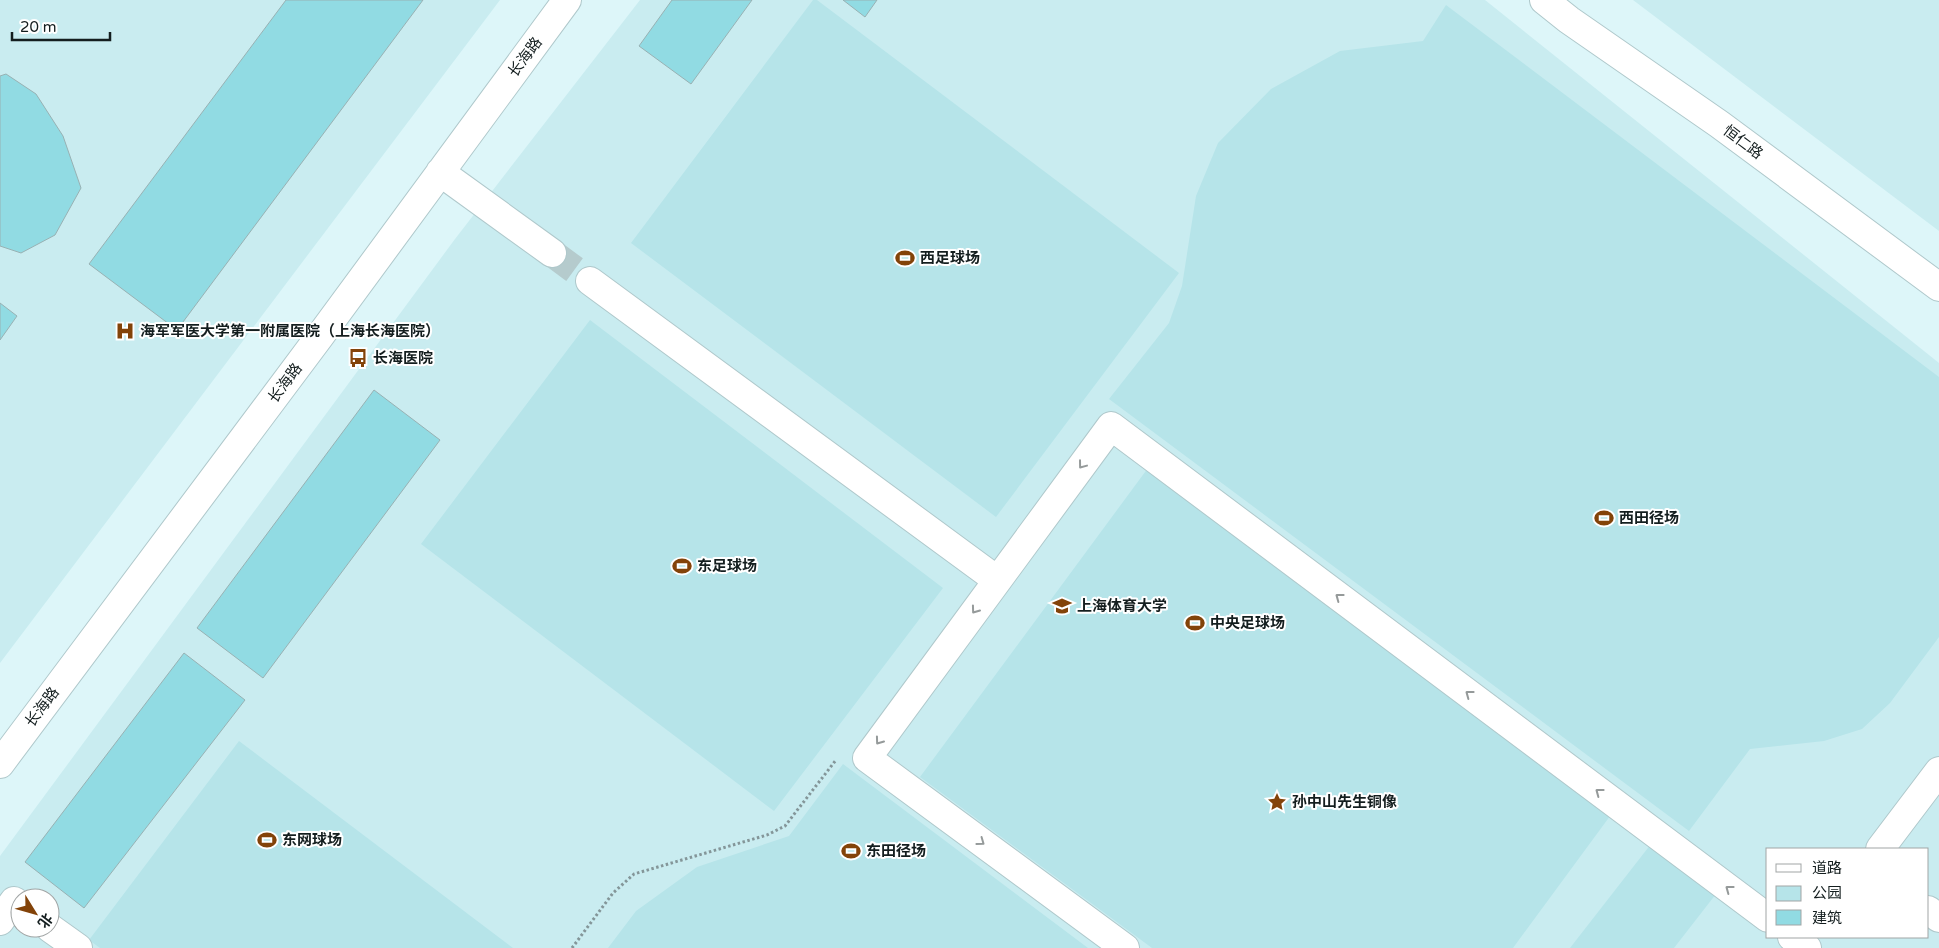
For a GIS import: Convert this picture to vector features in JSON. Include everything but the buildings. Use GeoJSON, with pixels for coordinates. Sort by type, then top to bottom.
{"type":"FeatureCollection","features":[{"type":"Feature","properties":{"kind":"street","name":"长海路"},"geometry":{"type":"LineString","coordinates":[[0,764],[320,336],[567,0]]}},
{"type":"Feature","properties":{"kind":"street","name":"恒仁路"},"geometry":{"type":"LineString","coordinates":[[1544,0],[1569,20],[1719,124],[1939,288]]}},
{"type":"Feature","properties":{"kind":"street"},"geometry":{"type":"LineString","coordinates":[[440,172],[552,253]]}},
{"type":"Feature","properties":{"kind":"street"},"geometry":{"type":"LineString","coordinates":[[590,281],[997,580]]}},
{"type":"Feature","properties":{"kind":"street"},"geometry":{"type":"LineString","coordinates":[[1125,948],[867,758],[1111,426],[1766,917]]}},
{"type":"Feature","properties":{"kind":"street"},"geometry":{"type":"LineString","coordinates":[[1881,848],[1939,770]]}},
{"type":"Feature","properties":{"kind":"street"},"geometry":{"type":"LineString","coordinates":[[0,921],[10,907]]}},
{"type":"Feature","properties":{"kind":"street"},"geometry":{"type":"LineString","coordinates":[[60,935],[78,948]]}},
{"type":"Feature","properties":{"kind":"path"},"geometry":{"type":"LineString","coordinates":[[572,948],[613,893],[634,874],[767,835],[785,826],[847,744],[867,758]]}},
{"type":"Feature","properties":{"kind":"shaded area","name":"海军军医大学第一附属医院（上海长海医院）"},"geometry":{"type":"Polygon","coordinates":[[[0,0],[500,0],[0,663],[0,0]]]}},
{"type":"Feature","properties":{"kind":"shaded area","name":"上海体育大学"},"geometry":{"type":"Polygon","coordinates":[[[640,0],[1485,0],[1939,363],[1939,948],[0,948],[0,856],[455,239],[640,0]]]}},
{"type":"Feature","properties":{"kind":"shaded area"},"geometry":{"type":"Polygon","coordinates":[[[1633,0],[1939,0],[1939,231],[1633,0]]]}},
{"type":"Feature","properties":{"kind":"green space","name":"西足球场"},"geometry":{"type":"Polygon","coordinates":[[[813,0],[817,0],[1179,273],[996,517],[631,243],[813,0]]]}},
{"type":"Feature","properties":{"kind":"green space","name":"西田径场"},"geometry":{"type":"Polygon","coordinates":[[[1446,5],[1939,377],[1939,637],[1890,703],[1862,729],[1824,741],[1750,749],[1689,831],[1109,399],[1169,323],[1182,286],[1196,196],[1218,143],[1271,89],[1340,51],[1423,41],[1446,5]]]}},
{"type":"Feature","properties":{"kind":"green space","name":"东足球场"},"geometry":{"type":"Polygon","coordinates":[[[590,320],[943,588],[774,811],[421,544],[590,320]]]}},
{"type":"Feature","properties":{"kind":"green space","name":"中央足球场"},"geometry":{"type":"Polygon","coordinates":[[[1148,468],[1613,812],[1513,948],[1152,948],[920,777],[1148,468]]]}},
{"type":"Feature","properties":{"kind":"green space","name":"东网球场"},"geometry":{"type":"Polygon","coordinates":[[[239,741],[513,948],[100,948],[89,940],[239,741]]]}},
{"type":"Feature","properties":{"kind":"green space","name":"东田径场"},"geometry":{"type":"Polygon","coordinates":[[[843,764],[1088,948],[608,948],[636,911],[697,867],[789,836],[843,764]]]}},
{"type":"Feature","properties":{"kind":"green space"},"geometry":{"type":"Polygon","coordinates":[[[1651,844],[1716,894],[1674,948],[1570,948],[1651,844]]]}},
{"type":"Feature","properties":{"kind":"tunnel"},"geometry":{"type":"LineString","coordinates":[[552,253],[590,281]]}},
{"type":"Feature","properties":{"kind":"place","name":"西足球场"},"geometry":{"type":"Point","coordinates":[905,258]}},
{"type":"Feature","properties":{"kind":"place","name":"海军军医大学第一附属医院（上海长海医院）"},"geometry":{"type":"Point","coordinates":[125,331]}},
{"type":"Feature","properties":{"kind":"place","name":"长海医院"},"geometry":{"type":"Point","coordinates":[358,358]}},
{"type":"Feature","properties":{"kind":"place","name":"西田径场"},"geometry":{"type":"Point","coordinates":[1604,518]}},
{"type":"Feature","properties":{"kind":"place","name":"东足球场"},"geometry":{"type":"Point","coordinates":[682,566]}},
{"type":"Feature","properties":{"kind":"place","name":"上海体育大学"},"geometry":{"type":"Point","coordinates":[1062,606]}},
{"type":"Feature","properties":{"kind":"place","name":"中央足球场"},"geometry":{"type":"Point","coordinates":[1195,623]}},
{"type":"Feature","properties":{"kind":"place","name":"孙中山先生铜像"},"geometry":{"type":"Point","coordinates":[1277,802]}},
{"type":"Feature","properties":{"kind":"place","name":"东网球场"},"geometry":{"type":"Point","coordinates":[267,840]}},
{"type":"Feature","properties":{"kind":"place","name":"东田径场"},"geometry":{"type":"Point","coordinates":[851,851]}}]}
